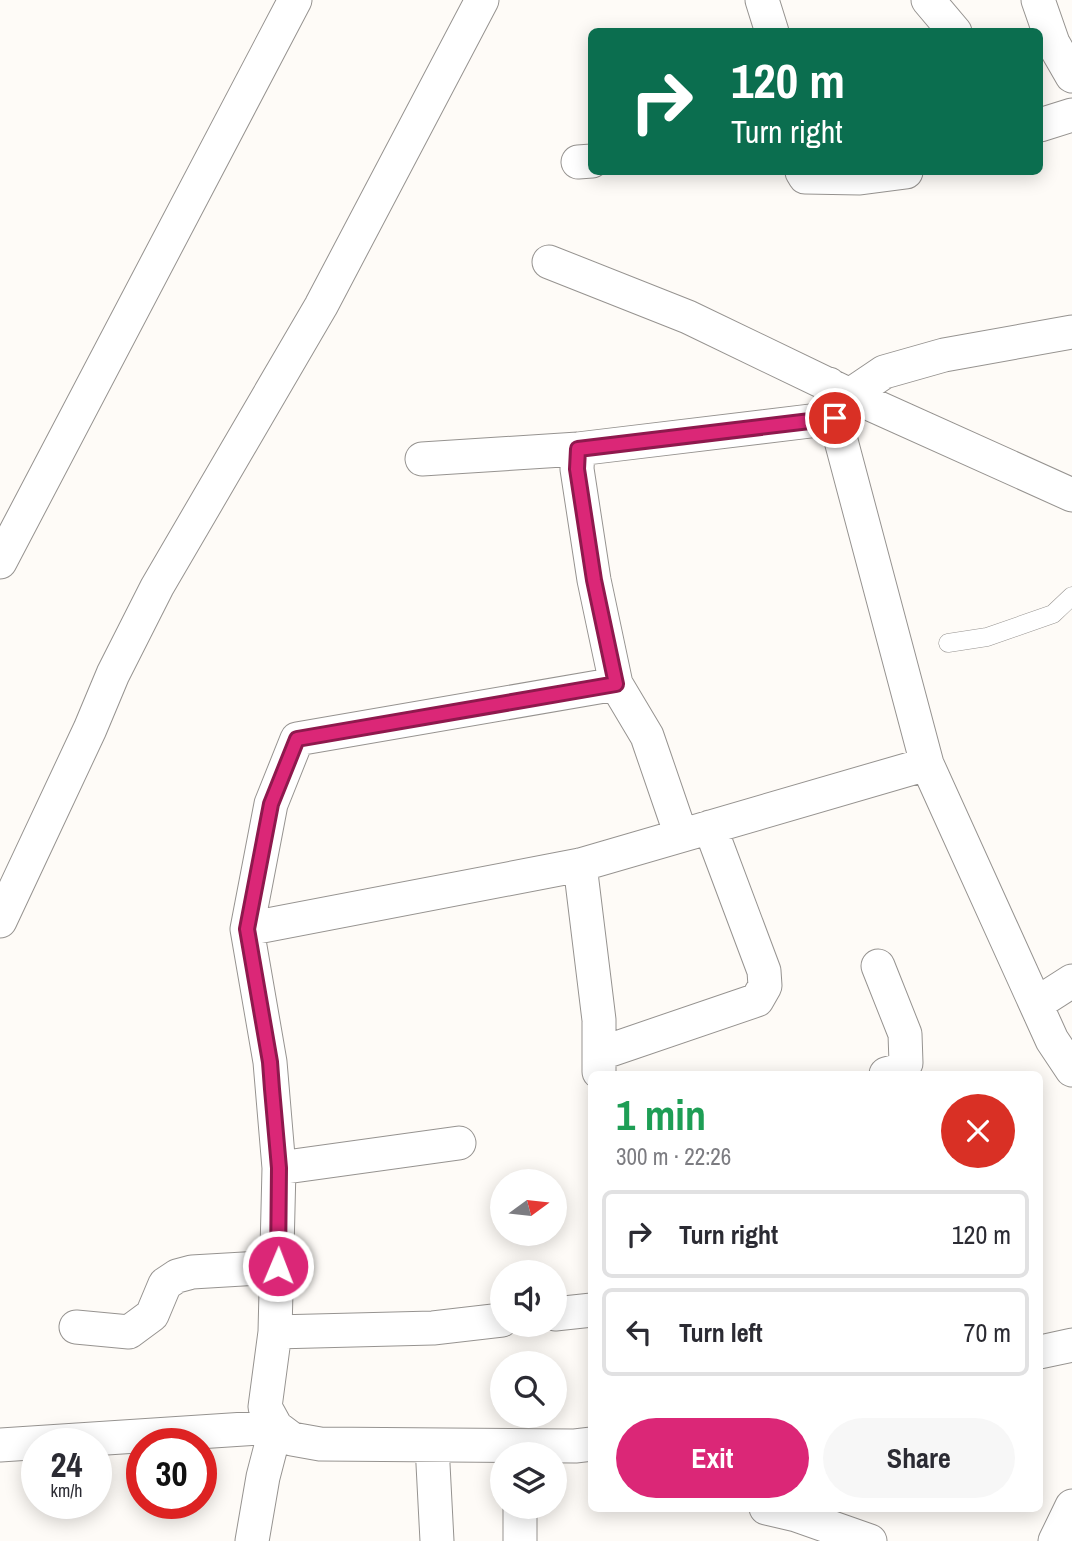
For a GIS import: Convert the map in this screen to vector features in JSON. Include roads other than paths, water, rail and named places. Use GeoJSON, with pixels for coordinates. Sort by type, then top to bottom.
{"type":"FeatureCollection","features":[{"type":"Feature","properties":{"kind":"street"},"geometry":{"type":"LineString","coordinates":[[0,562],[295,0]]}},
{"type":"Feature","properties":{"kind":"street"},"geometry":{"type":"LineString","coordinates":[[0,921],[113,674],[157,587],[321,306],[482,0]]}},
{"type":"Feature","properties":{"kind":"street"},"geometry":{"type":"LineString","coordinates":[[762,0],[771,28]]}},
{"type":"Feature","properties":{"kind":"street"},"geometry":{"type":"LineString","coordinates":[[928,0],[952,28]]}},
{"type":"Feature","properties":{"kind":"street"},"geometry":{"type":"LineString","coordinates":[[1038,0],[1055,45],[1072,76]]}},
{"type":"Feature","properties":{"kind":"street"},"geometry":{"type":"LineString","coordinates":[[1043,124],[1072,115]]}},
{"type":"Feature","properties":{"kind":"street"},"geometry":{"type":"LineString","coordinates":[[804,175],[860,178],[883,175]]}},
{"type":"Feature","properties":{"kind":"street"},"geometry":{"type":"LineString","coordinates":[[550,262],[688,317],[838,399],[1072,495]]}},
{"type":"Feature","properties":{"kind":"street"},"geometry":{"type":"LineString","coordinates":[[422,459],[578,449],[838,399],[884,372],[944,355],[1072,332]]}},
{"type":"Feature","properties":{"kind":"street"},"geometry":{"type":"LineString","coordinates":[[838,399],[927,764],[1052,1040],[1072,1070]]}},
{"type":"Feature","properties":{"kind":"street"},"geometry":{"type":"LineString","coordinates":[[578,449],[577,469],[594,580],[616,684],[695,831],[764,971],[765,986],[757,1000],[599,1064],[599,1020],[580,866]]}},
{"type":"Feature","properties":{"kind":"street"},"geometry":{"type":"LineString","coordinates":[[490,1448],[320,1444],[292,1439],[276,1427],[265,1406],[275,1332],[279,1168],[270,1062],[247,929],[271,804],[297,739],[616,684]]}},
{"type":"Feature","properties":{"kind":"street"},"geometry":{"type":"LineString","coordinates":[[247,929],[580,866],[927,764]]}},
{"type":"Feature","properties":{"kind":"street"},"geometry":{"type":"LineString","coordinates":[[878,966],[905,1034],[906,1063],[897,1071]]}},
{"type":"Feature","properties":{"kind":"street"},"geometry":{"type":"LineString","coordinates":[[1036,1004],[1072,981]]}},
{"type":"Feature","properties":{"kind":"street"},"geometry":{"type":"LineString","coordinates":[[279,1168],[458,1143]]}},
{"type":"Feature","properties":{"kind":"street"},"geometry":{"type":"LineString","coordinates":[[76,1327],[129,1332],[152,1315],[164,1284],[177,1276],[192,1272],[278,1266]]}},
{"type":"Feature","properties":{"kind":"street"},"geometry":{"type":"LineString","coordinates":[[567,1313],[588,1310]]}},
{"type":"Feature","properties":{"kind":"street"},"geometry":{"type":"LineString","coordinates":[[275,1332],[433,1328],[490,1321]]}},
{"type":"Feature","properties":{"kind":"street"},"geometry":{"type":"LineString","coordinates":[[1043,1351],[1072,1345]]}},
{"type":"Feature","properties":{"kind":"street"},"geometry":{"type":"LineString","coordinates":[[0,1445],[276,1427]]}},
{"type":"Feature","properties":{"kind":"street"},"geometry":{"type":"LineString","coordinates":[[252,1541],[263,1477],[276,1427]]}},
{"type":"Feature","properties":{"kind":"street"},"geometry":{"type":"LineString","coordinates":[[567,1446],[588,1444]]}},
{"type":"Feature","properties":{"kind":"street"},"geometry":{"type":"LineString","coordinates":[[432,1445],[437,1541]]}},
{"type":"Feature","properties":{"kind":"street"},"geometry":{"type":"LineString","coordinates":[[1055,1541],[1072,1506]]}},
{"type":"Feature","properties":{"kind":"street"},"geometry":{"type":"LineString","coordinates":[[783,1512],[870,1541]]}},
{"type":"Feature","properties":{"kind":"street"},"geometry":{"type":"LineString","coordinates":[[520,1519],[520,1541]]}},
{"type":"Feature","properties":{"kind":"lane"},"geometry":{"type":"LineString","coordinates":[[948,643],[987,637],[1053,614],[1072,596]]}}]}
